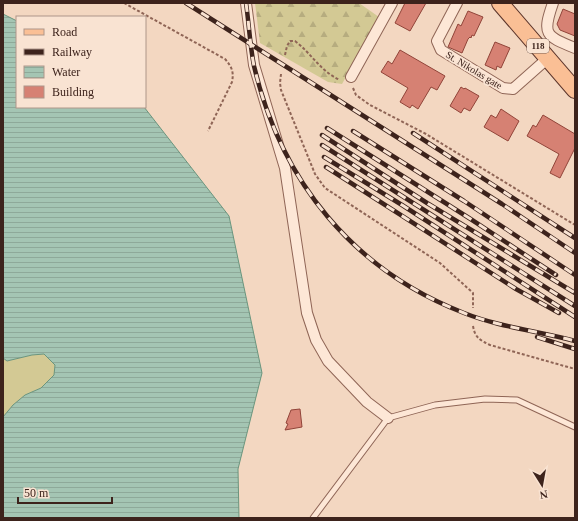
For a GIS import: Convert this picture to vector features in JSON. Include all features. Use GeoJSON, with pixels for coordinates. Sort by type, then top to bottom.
{"type":"FeatureCollection","features":[{"type":"Feature","properties":{"kind":"main road","name":"118"},"geometry":{"type":"LineString","coordinates":[[500,3],[575,90]]}},
{"type":"Feature","properties":{"kind":"street"},"geometry":{"type":"LineString","coordinates":[[246,3],[254,65],[285,168],[307,313],[316,340],[328,360],[367,402],[388,418]]}},
{"type":"Feature","properties":{"kind":"street"},"geometry":{"type":"LineString","coordinates":[[351,77],[392,3]]}},
{"type":"Feature","properties":{"kind":"street","name":"St. Nikolas gate"},"geometry":{"type":"LineString","coordinates":[[457,3],[438,41],[441,50],[503,88],[513,89],[548,58]]}},
{"type":"Feature","properties":{"kind":"street"},"geometry":{"type":"LineString","coordinates":[[553,3],[546,28],[555,40],[575,48]]}},
{"type":"Feature","properties":{"kind":"lane"},"geometry":{"type":"LineString","coordinates":[[313,518],[388,418],[435,405],[485,399],[517,400],[575,427]]}},
{"type":"Feature","properties":{"kind":"path"},"geometry":{"type":"LineString","coordinates":[[124,3],[225,59],[232,66],[234,74],[232,82],[208,131]]}},
{"type":"Feature","properties":{"kind":"path"},"geometry":{"type":"LineString","coordinates":[[285,55],[290,41],[295,41],[322,69],[331,76],[342,80],[351,77],[352,86],[356,95],[370,105],[426,134],[575,225]]}},
{"type":"Feature","properties":{"kind":"path"},"geometry":{"type":"LineString","coordinates":[[281,74],[281,90],[315,174],[325,188],[440,263],[473,293],[473,308]]}},
{"type":"Feature","properties":{"kind":"path"},"geometry":{"type":"LineString","coordinates":[[473,326],[474,333],[477,337],[490,345],[575,368]]}},
{"type":"Feature","properties":{"kind":"green space"},"geometry":{"type":"Polygon","coordinates":[[[255,3],[359,3],[379,17],[342,84],[328,82],[260,43],[255,3]]]}},
{"type":"Feature","properties":{"kind":"green space"},"geometry":{"type":"Polygon","coordinates":[[[44,354],[55,365],[54,375],[41,388],[25,395],[13,405],[3,417],[3,358],[7,361],[32,355],[44,354]]]}},
{"type":"Feature","properties":{"kind":"water"},"geometry":{"type":"Polygon","coordinates":[[[3,14],[16,20],[16,108],[145,108],[229,216],[262,373],[238,469],[239,518],[3,518],[3,417],[13,405],[25,395],[41,388],[54,375],[55,365],[44,354],[32,355],[7,361],[3,358],[3,14]]]}},
{"type":"Feature","properties":{"kind":"building"},"geometry":{"type":"Polygon","coordinates":[[[405,3],[426,3],[410,31],[395,23],[405,3]]]}},
{"type":"Feature","properties":{"kind":"building"},"geometry":{"type":"Polygon","coordinates":[[[563,9],[575,14],[575,36],[560,30],[557,24],[563,9]]]}},
{"type":"Feature","properties":{"kind":"building"},"geometry":{"type":"Polygon","coordinates":[[[468,11],[483,17],[474,36],[472,35],[471,38],[470,37],[468,39],[462,53],[448,47],[458,24],[461,26],[468,11]]]}},
{"type":"Feature","properties":{"kind":"building"},"geometry":{"type":"Polygon","coordinates":[[[495,42],[510,48],[501,68],[497,66],[496,70],[485,65],[495,42]]]}},
{"type":"Feature","properties":{"kind":"building"},"geometry":{"type":"Polygon","coordinates":[[[400,50],[445,76],[437,90],[431,87],[418,109],[412,105],[410,108],[400,102],[408,88],[381,72],[388,61],[392,64],[400,50]]]}},
{"type":"Feature","properties":{"kind":"building"},"geometry":{"type":"Polygon","coordinates":[[[461,87],[479,96],[470,111],[464,108],[461,113],[450,106],[461,87]]]}},
{"type":"Feature","properties":{"kind":"building"},"geometry":{"type":"Polygon","coordinates":[[[501,109],[519,121],[508,141],[484,127],[491,115],[496,118],[501,109]]]}},
{"type":"Feature","properties":{"kind":"building"},"geometry":{"type":"Polygon","coordinates":[[[543,115],[575,134],[575,148],[560,178],[550,173],[559,154],[527,136],[533,125],[536,127],[543,115]]]}},
{"type":"Feature","properties":{"kind":"building"},"geometry":{"type":"Polygon","coordinates":[[[300,409],[302,427],[285,430],[291,410],[300,409]]]}},
{"type":"Feature","properties":{"kind":"railway"},"geometry":{"type":"LineString","coordinates":[[186,3],[502,204],[575,253]]}},
{"type":"Feature","properties":{"kind":"railway"},"geometry":{"type":"LineString","coordinates":[[246,3],[254,66],[266,108],[283,147],[303,183],[328,216],[356,246],[388,272],[424,295],[464,313],[491,322],[575,341]]}},
{"type":"Feature","properties":{"kind":"railway"},"geometry":{"type":"LineString","coordinates":[[327,128],[556,275]]}},
{"type":"Feature","properties":{"kind":"railway"},"geometry":{"type":"LineString","coordinates":[[353,131],[464,201],[575,275]]}},
{"type":"Feature","properties":{"kind":"railway"},"geometry":{"type":"LineString","coordinates":[[413,133],[575,238]]}},
{"type":"Feature","properties":{"kind":"railway"},"geometry":{"type":"LineString","coordinates":[[322,135],[427,203],[575,293]]}},
{"type":"Feature","properties":{"kind":"railway"},"geometry":{"type":"LineString","coordinates":[[322,145],[575,306]]}},
{"type":"Feature","properties":{"kind":"railway"},"geometry":{"type":"LineString","coordinates":[[324,157],[402,205],[575,317]]}},
{"type":"Feature","properties":{"kind":"railway"},"geometry":{"type":"LineString","coordinates":[[326,167],[516,289],[559,313]]}},
{"type":"Feature","properties":{"kind":"railway"},"geometry":{"type":"LineString","coordinates":[[537,337],[575,349]]}}]}
